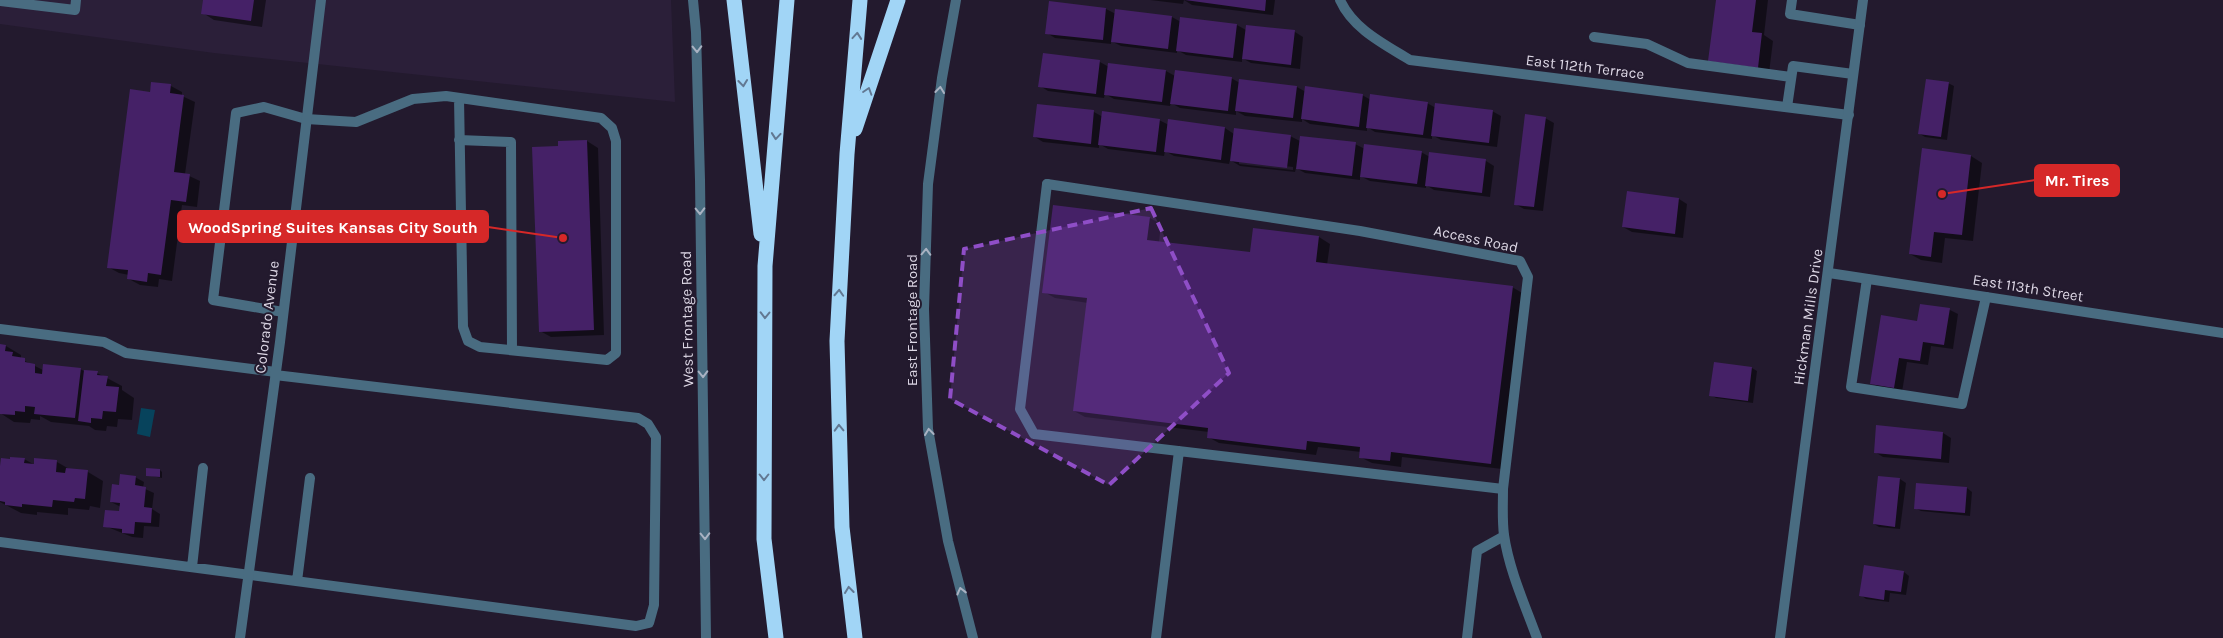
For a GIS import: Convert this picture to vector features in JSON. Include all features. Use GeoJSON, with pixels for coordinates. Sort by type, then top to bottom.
{"type":"FeatureCollection","features":[{"type":"Feature","properties":{"kind":"highway"},"geometry":{"type":"LineString","coordinates":[[734,0],[745,105],[766,266]]}},
{"type":"Feature","properties":{"kind":"highway"},"geometry":{"type":"LineString","coordinates":[[776,638],[764,539],[766,266],[787,0]]}},
{"type":"Feature","properties":{"kind":"highway"},"geometry":{"type":"LineString","coordinates":[[855,638],[842,527],[837,341],[847,154],[860,0]]}},
{"type":"Feature","properties":{"kind":"highway"},"geometry":{"type":"LineString","coordinates":[[847,154],[898,0]]}},
{"type":"Feature","properties":{"kind":"street"},"geometry":{"type":"LineString","coordinates":[[0,1],[75,10],[76,0]]}},
{"type":"Feature","properties":{"kind":"street","name":"Colorado Avenue"},"geometry":{"type":"LineString","coordinates":[[240,638],[276,374],[321,0]]}},
{"type":"Feature","properties":{"kind":"street","name":"West Frontage Road"},"geometry":{"type":"LineString","coordinates":[[693,0],[696,32],[699,170],[706,638]]}},
{"type":"Feature","properties":{"kind":"street","name":"East Frontage Road"},"geometry":{"type":"LineString","coordinates":[[956,0],[942,78],[928,184],[924,310],[928,429],[948,541],[973,638]]}},
{"type":"Feature","properties":{"kind":"street","name":"East 112th Terrace"},"geometry":{"type":"LineString","coordinates":[[1340,0],[1368,35],[1410,60],[1849,115]]}},
{"type":"Feature","properties":{"kind":"street"},"geometry":{"type":"LineString","coordinates":[[1792,0],[1790,14],[1860,25]]}},
{"type":"Feature","properties":{"kind":"street","name":"Hickman Mills Drive"},"geometry":{"type":"LineString","coordinates":[[1780,638],[1829,273],[1863,0]]}},
{"type":"Feature","properties":{"kind":"street"},"geometry":{"type":"LineString","coordinates":[[1594,37],[1647,44],[1688,63],[1791,78]]}},
{"type":"Feature","properties":{"kind":"street"},"geometry":{"type":"LineString","coordinates":[[1787,107],[1793,66],[1854,74]]}},
{"type":"Feature","properties":{"kind":"street"},"geometry":{"type":"LineString","coordinates":[[283,312],[213,300],[236,113],[264,107],[306,119],[356,122],[413,99],[446,96],[601,118],[612,128],[616,141],[616,353],[607,360],[480,347],[468,341],[463,327],[458,98]]}},
{"type":"Feature","properties":{"kind":"street"},"geometry":{"type":"LineString","coordinates":[[459,140],[510,142],[512,350]]}},
{"type":"Feature","properties":{"kind":"street","name":"Access Road"},"geometry":{"type":"LineString","coordinates":[[1179,451],[1034,434],[1020,409],[1047,184],[1360,231],[1520,261],[1528,277],[1503,489],[1504,536],[1510,561],[1537,638]]}},
{"type":"Feature","properties":{"kind":"street","name":"East 113th Street"},"geometry":{"type":"LineString","coordinates":[[1829,273],[2223,333]]}},
{"type":"Feature","properties":{"kind":"street"},"geometry":{"type":"LineString","coordinates":[[1867,279],[1851,387],[1962,404],[1986,297]]}},
{"type":"Feature","properties":{"kind":"street"},"geometry":{"type":"LineString","coordinates":[[0,329],[104,342],[126,353],[276,374],[638,418],[648,424],[656,437],[654,605],[649,623],[636,626],[0,542]]}},
{"type":"Feature","properties":{"kind":"street"},"geometry":{"type":"LineString","coordinates":[[1156,638],[1179,451],[1503,489]]}},
{"type":"Feature","properties":{"kind":"street"},"geometry":{"type":"LineString","coordinates":[[192,567],[203,468]]}},
{"type":"Feature","properties":{"kind":"street"},"geometry":{"type":"LineString","coordinates":[[297,580],[310,478]]}},
{"type":"Feature","properties":{"kind":"street"},"geometry":{"type":"LineString","coordinates":[[1467,638],[1477,551],[1504,536]]}},
{"type":"Feature","properties":{"kind":"highlighted area"},"geometry":{"type":"Polygon","coordinates":[[[1151,208],[1229,373],[1109,485],[950,399],[964,249],[1151,208]]]}},
{"type":"Feature","properties":{"kind":"shaded area"},"geometry":{"type":"Polygon","coordinates":[[[0,0],[671,0],[675,102],[214,53],[0,24],[0,0]]]}},
{"type":"Feature","properties":{"kind":"water"},"geometry":{"type":"Polygon","coordinates":[[[141,408],[155,410],[150,437],[137,434],[141,408]]]}},
{"type":"Feature","properties":{"kind":"building"},"geometry":{"type":"Polygon","coordinates":[[[203,0],[254,0],[251,21],[201,14],[203,0]]]}},
{"type":"Feature","properties":{"kind":"building"},"geometry":{"type":"Polygon","coordinates":[[[1185,0],[1266,0],[1265,11],[1185,0]]]}},
{"type":"Feature","properties":{"kind":"building"},"geometry":{"type":"Polygon","coordinates":[[[1716,0],[1756,0],[1752,32],[1762,33],[1758,68],[1708,61],[1716,0]]]}},
{"type":"Feature","properties":{"kind":"building"},"geometry":{"type":"Polygon","coordinates":[[[1049,1],[1106,8],[1103,40],[1045,34],[1049,1]]]}},
{"type":"Feature","properties":{"kind":"building"},"geometry":{"type":"Polygon","coordinates":[[[1115,9],[1172,16],[1168,49],[1111,42],[1115,9]]]}},
{"type":"Feature","properties":{"kind":"building"},"geometry":{"type":"Polygon","coordinates":[[[1180,17],[1237,24],[1233,58],[1176,51],[1180,17]]]}},
{"type":"Feature","properties":{"kind":"building"},"geometry":{"type":"Polygon","coordinates":[[[1246,25],[1295,30],[1291,65],[1242,59],[1246,25]]]}},
{"type":"Feature","properties":{"kind":"building"},"geometry":{"type":"Polygon","coordinates":[[[1043,53],[1100,60],[1096,94],[1038,87],[1043,53]]]}},
{"type":"Feature","properties":{"kind":"building"},"geometry":{"type":"Polygon","coordinates":[[[1108,63],[1166,70],[1162,102],[1104,95],[1108,63]]]}},
{"type":"Feature","properties":{"kind":"building"},"geometry":{"type":"Polygon","coordinates":[[[1175,70],[1232,77],[1228,111],[1170,104],[1175,70]]]}},
{"type":"Feature","properties":{"kind":"building"},"geometry":{"type":"Polygon","coordinates":[[[1239,79],[1297,86],[1293,118],[1235,111],[1239,79]]]}},
{"type":"Feature","properties":{"kind":"building"},"geometry":{"type":"Polygon","coordinates":[[[1926,79],[1949,82],[1941,137],[1918,134],[1926,79]]]}},
{"type":"Feature","properties":{"kind":"building"},"geometry":{"type":"Polygon","coordinates":[[[151,82],[171,84],[170,93],[184,95],[174,172],[190,174],[186,202],[171,200],[161,275],[148,273],[147,282],[127,279],[128,270],[107,268],[130,89],[150,92],[151,82]]]}},
{"type":"Feature","properties":{"kind":"building"},"geometry":{"type":"Polygon","coordinates":[[[1305,86],[1363,94],[1359,127],[1301,119],[1305,86]]]}},
{"type":"Feature","properties":{"kind":"building"},"geometry":{"type":"Polygon","coordinates":[[[1370,94],[1428,102],[1423,135],[1366,128],[1370,94]]]}},
{"type":"Feature","properties":{"kind":"building"},"geometry":{"type":"Polygon","coordinates":[[[1435,103],[1493,110],[1489,143],[1431,136],[1435,103]]]}},
{"type":"Feature","properties":{"kind":"building"},"geometry":{"type":"Polygon","coordinates":[[[1037,104],[1094,110],[1091,144],[1033,137],[1037,104]]]}},
{"type":"Feature","properties":{"kind":"building"},"geometry":{"type":"Polygon","coordinates":[[[1102,111],[1160,119],[1156,152],[1098,145],[1102,111]]]}},
{"type":"Feature","properties":{"kind":"building"},"geometry":{"type":"Polygon","coordinates":[[[1525,114],[1546,117],[1534,207],[1514,205],[1525,114]]]}},
{"type":"Feature","properties":{"kind":"building"},"geometry":{"type":"Polygon","coordinates":[[[1168,119],[1225,127],[1221,160],[1164,152],[1168,119]]]}},
{"type":"Feature","properties":{"kind":"building"},"geometry":{"type":"Polygon","coordinates":[[[1234,128],[1291,135],[1287,168],[1230,161],[1234,128]]]}},
{"type":"Feature","properties":{"kind":"building"},"geometry":{"type":"Polygon","coordinates":[[[1300,136],[1356,142],[1352,176],[1296,169],[1300,136]]]}},
{"type":"Feature","properties":{"kind":"building"},"geometry":{"type":"Polygon","coordinates":[[[587,140],[594,330],[539,332],[532,147],[558,146],[558,141],[587,140]]]}},
{"type":"Feature","properties":{"kind":"building"},"geometry":{"type":"Polygon","coordinates":[[[1364,144],[1422,151],[1417,184],[1360,177],[1364,144]]]}},
{"type":"Feature","properties":{"kind":"building"},"geometry":{"type":"Polygon","coordinates":[[[1922,148],[1971,155],[1962,235],[1934,232],[1931,257],[1909,254],[1922,148]]]}},
{"type":"Feature","properties":{"kind":"building"},"geometry":{"type":"Polygon","coordinates":[[[1429,152],[1486,159],[1482,193],[1425,186],[1429,152]]]}},
{"type":"Feature","properties":{"kind":"building"},"geometry":{"type":"Polygon","coordinates":[[[1627,191],[1679,198],[1675,234],[1622,227],[1627,191]]]}},
{"type":"Feature","properties":{"kind":"building"},"geometry":{"type":"Polygon","coordinates":[[[1053,205],[1150,217],[1147,240],[1250,252],[1253,228],[1319,236],[1316,262],[1513,286],[1491,464],[1391,452],[1390,461],[1359,458],[1360,447],[1307,441],[1306,450],[1207,438],[1208,428],[1073,411],[1087,298],[1042,293],[1053,205]]]}},
{"type":"Feature","properties":{"kind":"building"},"geometry":{"type":"Polygon","coordinates":[[[1920,304],[1950,308],[1944,345],[1923,342],[1920,361],[1899,358],[1894,388],[1870,384],[1881,315],[1917,321],[1920,304]]]}},
{"type":"Feature","properties":{"kind":"building"},"geometry":{"type":"Polygon","coordinates":[[[0,344],[6,345],[5,351],[13,352],[12,356],[25,358],[25,362],[35,364],[35,373],[42,374],[43,364],[81,368],[75,418],[34,414],[35,407],[25,406],[25,412],[15,411],[15,415],[0,414],[0,344]]]}},
{"type":"Feature","properties":{"kind":"building"},"geometry":{"type":"Polygon","coordinates":[[[1714,362],[1752,367],[1748,401],[1709,396],[1714,362]]]}},
{"type":"Feature","properties":{"kind":"building"},"geometry":{"type":"Polygon","coordinates":[[[84,370],[98,371],[97,375],[108,376],[106,386],[119,387],[116,412],[103,411],[102,419],[91,418],[91,423],[78,421],[84,370]]]}},
{"type":"Feature","properties":{"kind":"building"},"geometry":{"type":"Polygon","coordinates":[[[1876,425],[1943,432],[1941,459],[1874,453],[1876,425]]]}},
{"type":"Feature","properties":{"kind":"building"},"geometry":{"type":"Polygon","coordinates":[[[10,457],[25,458],[24,463],[34,464],[34,458],[57,460],[56,472],[65,473],[66,468],[88,470],[85,499],[75,498],[74,502],[53,500],[52,507],[22,504],[22,507],[5,505],[5,502],[0,501],[0,466],[1,458],[10,459],[10,457]]]}},
{"type":"Feature","properties":{"kind":"building"},"geometry":{"type":"Polygon","coordinates":[[[146,468],[160,469],[160,477],[146,476],[146,468]]]}},
{"type":"Feature","properties":{"kind":"building"},"geometry":{"type":"Polygon","coordinates":[[[120,474],[136,476],[135,485],[146,487],[144,507],[152,508],[151,523],[135,522],[134,534],[122,533],[122,529],[103,527],[105,510],[119,511],[120,503],[110,502],[112,484],[119,485],[120,474]]]}},
{"type":"Feature","properties":{"kind":"building"},"geometry":{"type":"Polygon","coordinates":[[[1878,476],[1900,478],[1895,527],[1873,524],[1878,476]]]}},
{"type":"Feature","properties":{"kind":"building"},"geometry":{"type":"Polygon","coordinates":[[[1916,483],[1967,487],[1965,513],[1914,509],[1916,483]]]}},
{"type":"Feature","properties":{"kind":"building"},"geometry":{"type":"Polygon","coordinates":[[[1864,565],[1904,571],[1901,592],[1885,590],[1884,600],[1859,596],[1864,565]]]}},
{"type":"Feature","properties":{"kind":"place","name":"Mr. Tires"},"geometry":{"type":"Point","coordinates":[1942,194]}},
{"type":"Feature","properties":{"kind":"place","name":"WoodSpring Suites Kansas City South"},"geometry":{"type":"Point","coordinates":[563,238]}}]}
